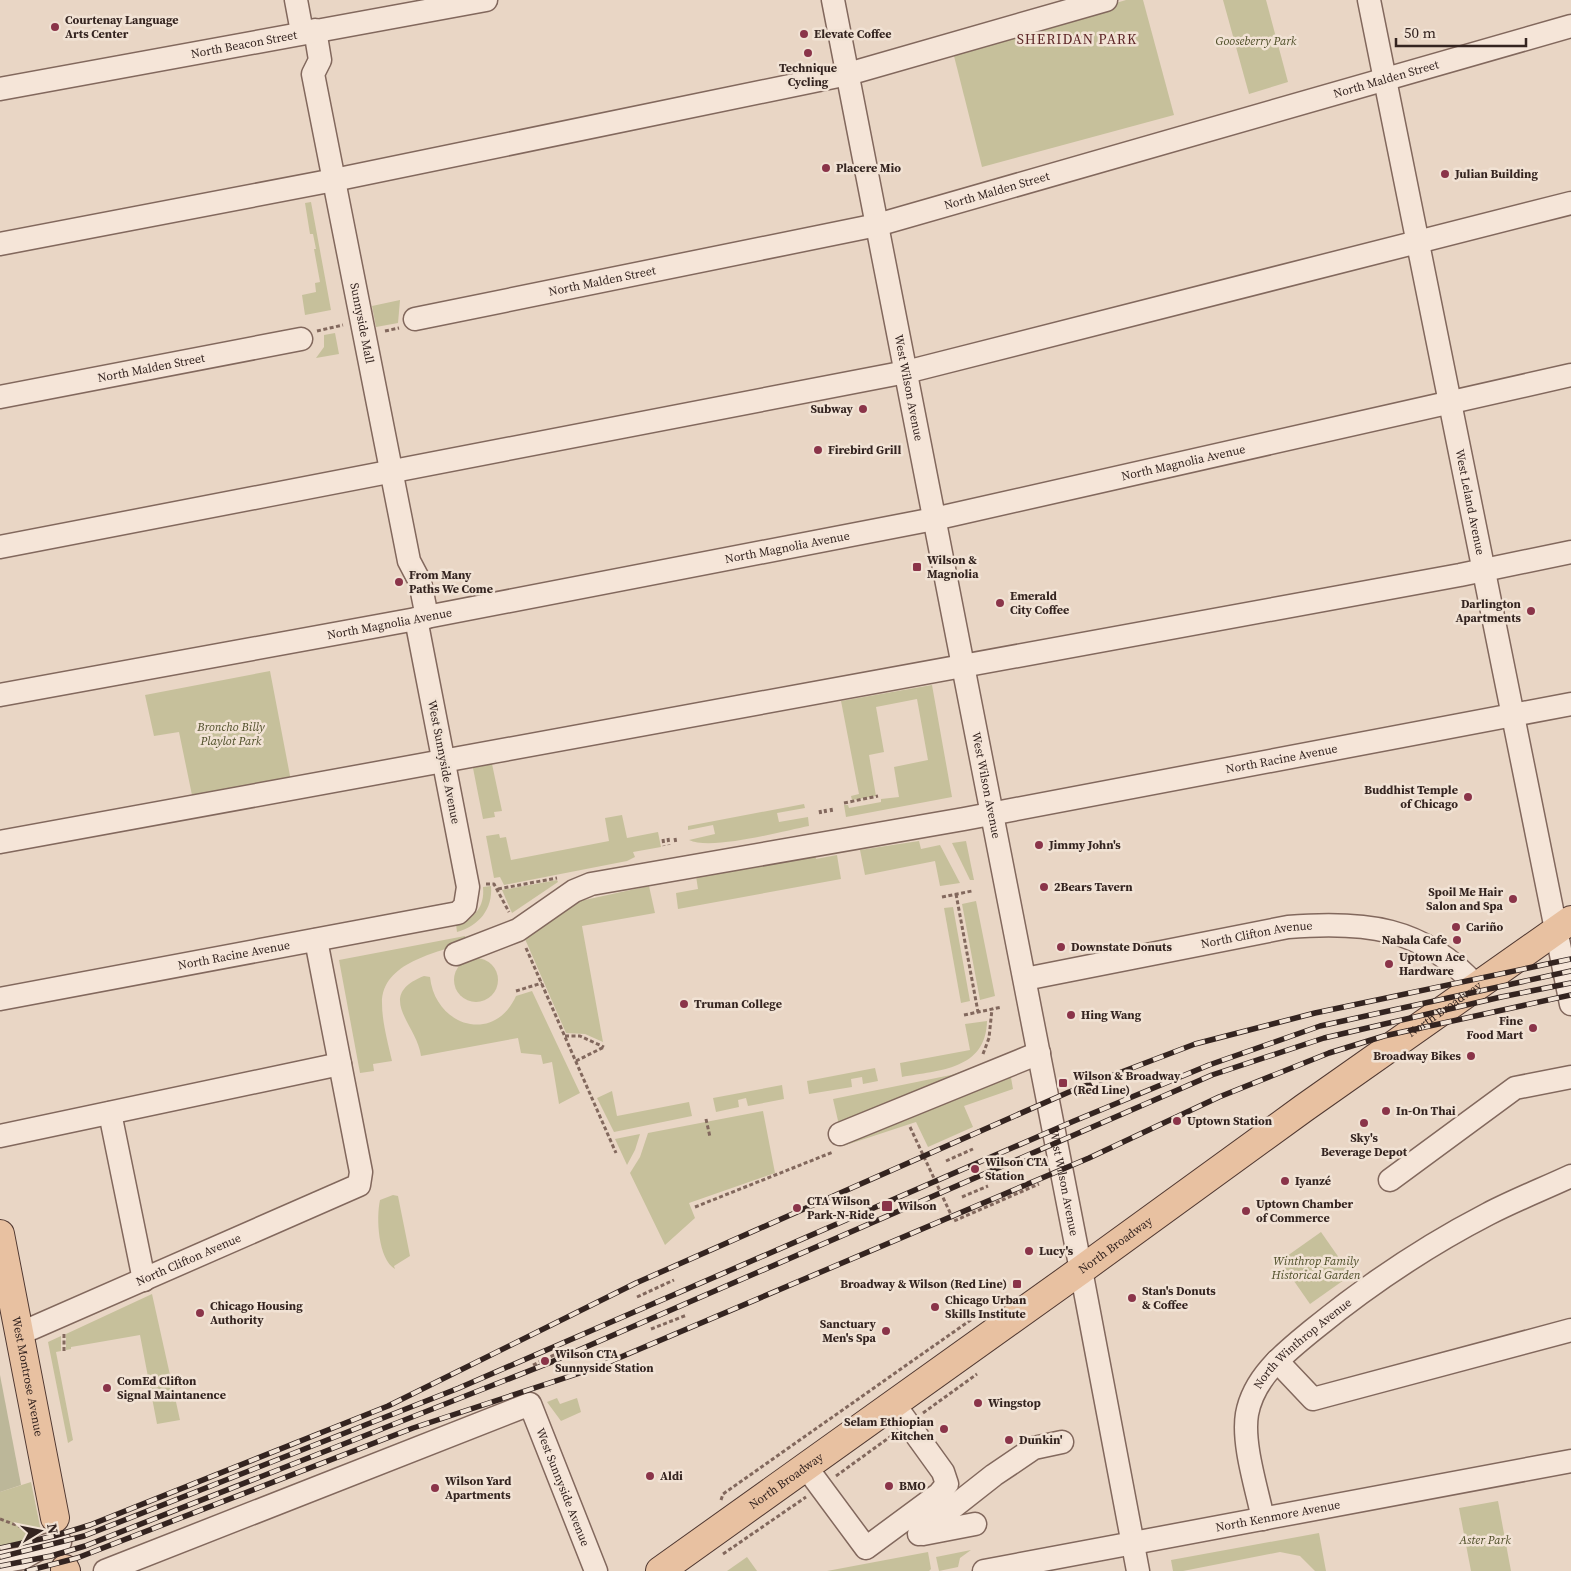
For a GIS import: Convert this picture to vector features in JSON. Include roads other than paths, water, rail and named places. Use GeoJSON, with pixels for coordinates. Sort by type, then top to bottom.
{"type":"FeatureCollection","features":[{"type":"Feature","properties":{"kind":"main road","name":"North Broadway"},"geometry":{"type":"LineString","coordinates":[[660,1571],[1563,925]]}},
{"type":"Feature","properties":{"kind":"main road","name":"West Montrose Avenue"},"geometry":{"type":"LineString","coordinates":[[0,1234],[19,1334],[50,1530]]}},
{"type":"Feature","properties":{"kind":"street"},"geometry":{"type":"LineString","coordinates":[[296,0],[308,31]]}},
{"type":"Feature","properties":{"kind":"street","name":"North Beacon Street"},"geometry":{"type":"LineString","coordinates":[[0,89],[308,31],[486,0]]}},
{"type":"Feature","properties":{"kind":"street","name":"West Wilson Avenue"},"geometry":{"type":"LineString","coordinates":[[833,0],[1039,1053],[1138,1571]]}},
{"type":"Feature","properties":{"kind":"street"},"geometry":{"type":"LineString","coordinates":[[0,244],[334,180],[848,74],[1106,0]]}},
{"type":"Feature","properties":{"kind":"street","name":"West Leland Avenue"},"geometry":{"type":"LineString","coordinates":[[1369,0],[1512,715],[1563,925],[1571,1004]]}},
{"type":"Feature","properties":{"kind":"street","name":"North Malden Street"},"geometry":{"type":"LineString","coordinates":[[415,319],[877,225],[1571,26]]}},
{"type":"Feature","properties":{"kind":"street","name":"Sunnyside Mall"},"geometry":{"type":"LineString","coordinates":[[308,31],[320,60],[313,74],[409,561],[420,582],[421,618]]}},
{"type":"Feature","properties":{"kind":"street"},"geometry":{"type":"LineString","coordinates":[[0,547],[906,372],[1571,203]]}},
{"type":"Feature","properties":{"kind":"street","name":"North Malden Street"},"geometry":{"type":"LineString","coordinates":[[0,397],[301,339]]}},
{"type":"Feature","properties":{"kind":"street","name":"North Magnolia Avenue"},"geometry":{"type":"LineString","coordinates":[[0,695],[421,618],[934,519],[1450,404],[1571,375]]}},
{"type":"Feature","properties":{"kind":"street"},"geometry":{"type":"LineString","coordinates":[[0,842],[1484,570],[1571,552]]}},
{"type":"Feature","properties":{"kind":"street","name":"West Sunnyside Avenue"},"geometry":{"type":"LineString","coordinates":[[421,618],[443,761],[468,887],[465,906]]}},
{"type":"Feature","properties":{"kind":"street","name":"North Racine Avenue"},"geometry":{"type":"LineString","coordinates":[[456,954],[518,930],[574,891],[591,884],[992,814],[1571,704]]}},
{"type":"Feature","properties":{"kind":"street","name":"North Racine Avenue"},"geometry":{"type":"LineString","coordinates":[[0,999],[451,916],[465,906]]}},
{"type":"Feature","properties":{"kind":"street","name":"North Clifton Avenue"},"geometry":{"type":"LineString","coordinates":[[1024,979],[1288,927],[1330,924],[1363,925],[1412,939],[1458,968],[1476,986]]}},
{"type":"Feature","properties":{"kind":"street"},"geometry":{"type":"LineString","coordinates":[[0,1136],[340,1064],[316,940]]}},
{"type":"Feature","properties":{"kind":"street"},"geometry":{"type":"LineString","coordinates":[[840,1142],[1039,1053]]}},
{"type":"Feature","properties":{"kind":"street","name":"North Clifton Avenue"},"geometry":{"type":"LineString","coordinates":[[19,1334],[359,1185],[361,1172],[340,1064]]}},
{"type":"Feature","properties":{"kind":"street"},"geometry":{"type":"LineString","coordinates":[[1390,1180],[1515,1088],[1571,1076]]}},
{"type":"Feature","properties":{"kind":"street"},"geometry":{"type":"LineString","coordinates":[[110,1113],[144,1280]]}},
{"type":"Feature","properties":{"kind":"street","name":"North Winthrop Avenue"},"geometry":{"type":"LineString","coordinates":[[1263,1519],[1248,1447],[1247,1414],[1261,1380],[1277,1361],[1373,1283],[1444,1238],[1489,1214],[1571,1176]]}},
{"type":"Feature","properties":{"kind":"street"},"geometry":{"type":"LineString","coordinates":[[1277,1361],[1313,1399],[1571,1330]]}},
{"type":"Feature","properties":{"kind":"street","name":"West Sunnyside Avenue"},"geometry":{"type":"LineString","coordinates":[[105,1571],[530,1404],[596,1571]]}},
{"type":"Feature","properties":{"kind":"street"},"geometry":{"type":"LineString","coordinates":[[806,1467],[866,1548],[939,1494],[947,1484],[942,1472],[894,1404]]}},
{"type":"Feature","properties":{"kind":"street"},"geometry":{"type":"LineString","coordinates":[[975,1524],[919,1534],[994,1475],[1034,1448],[1062,1442]]}},
{"type":"Feature","properties":{"kind":"street","name":"North Kenmore Avenue"},"geometry":{"type":"LineString","coordinates":[[984,1571],[1571,1461]]}},
{"type":"Feature","properties":{"kind":"street"},"geometry":{"type":"LineString","coordinates":[[0,1562],[23,1558],[44,1546],[50,1530]]}},
{"type":"Feature","properties":{"kind":"railway"},"geometry":{"type":"LineString","coordinates":[[0,1548],[54,1536],[90,1525],[388,1406],[636,1283],[1069,1092],[1195,1044],[1315,1013],[1571,959]]}},
{"type":"Feature","properties":{"kind":"railway"},"geometry":{"type":"LineString","coordinates":[[0,1557],[84,1536],[459,1388],[1074,1121],[1209,1065],[1320,1026],[1571,971]]}},
{"type":"Feature","properties":{"kind":"railway"},"geometry":{"type":"LineString","coordinates":[[0,1566],[51,1556],[85,1546],[549,1363],[1212,1075],[1324,1038],[1501,997],[1571,983]]}},
{"type":"Feature","properties":{"kind":"railway"},"geometry":{"type":"LineString","coordinates":[[27,1571],[77,1558],[413,1428],[595,1368],[1089,1158],[1219,1097],[1329,1053],[1384,1036],[1571,995]]}},
{"type":"Feature","properties":{"kind":"place","name":"Courtenay Language Arts Center"},"geometry":{"type":"Point","coordinates":[55,27]}},
{"type":"Feature","properties":{"kind":"place","name":"Elevate Coffee"},"geometry":{"type":"Point","coordinates":[804,34]}},
{"type":"Feature","properties":{"kind":"place","name":"Technique Cycling"},"geometry":{"type":"Point","coordinates":[808,53]}},
{"type":"Feature","properties":{"kind":"place","name":"Placere Mio"},"geometry":{"type":"Point","coordinates":[826,168]}},
{"type":"Feature","properties":{"kind":"place","name":"Julian Building"},"geometry":{"type":"Point","coordinates":[1445,174]}},
{"type":"Feature","properties":{"kind":"place","name":"Subway"},"geometry":{"type":"Point","coordinates":[863,409]}},
{"type":"Feature","properties":{"kind":"place","name":"Firebird Grill"},"geometry":{"type":"Point","coordinates":[818,450]}},
{"type":"Feature","properties":{"kind":"place","name":"Wilson & Magnolia"},"geometry":{"type":"Point","coordinates":[917,567]}},
{"type":"Feature","properties":{"kind":"place","name":"From Many Paths We Come"},"geometry":{"type":"Point","coordinates":[399,582]}},
{"type":"Feature","properties":{"kind":"place","name":"Emerald City Coffee"},"geometry":{"type":"Point","coordinates":[1000,603]}},
{"type":"Feature","properties":{"kind":"place","name":"Darlington Apartments"},"geometry":{"type":"Point","coordinates":[1531,611]}},
{"type":"Feature","properties":{"kind":"place","name":"Buddhist Temple of Chicago"},"geometry":{"type":"Point","coordinates":[1468,797]}},
{"type":"Feature","properties":{"kind":"place","name":"Jimmy John's"},"geometry":{"type":"Point","coordinates":[1039,845]}},
{"type":"Feature","properties":{"kind":"place","name":"2Bears Tavern"},"geometry":{"type":"Point","coordinates":[1044,887]}},
{"type":"Feature","properties":{"kind":"place","name":"Spoil Me Hair Salon and Spa"},"geometry":{"type":"Point","coordinates":[1513,899]}},
{"type":"Feature","properties":{"kind":"place","name":"Cariño"},"geometry":{"type":"Point","coordinates":[1456,927]}},
{"type":"Feature","properties":{"kind":"place","name":"Nabala Cafe"},"geometry":{"type":"Point","coordinates":[1457,940]}},
{"type":"Feature","properties":{"kind":"place","name":"Downstate Donuts"},"geometry":{"type":"Point","coordinates":[1061,947]}},
{"type":"Feature","properties":{"kind":"place","name":"Uptown Ace Hardware"},"geometry":{"type":"Point","coordinates":[1389,964]}},
{"type":"Feature","properties":{"kind":"place","name":"Truman College"},"geometry":{"type":"Point","coordinates":[684,1004]}},
{"type":"Feature","properties":{"kind":"place","name":"Hing Wang"},"geometry":{"type":"Point","coordinates":[1071,1015]}},
{"type":"Feature","properties":{"kind":"place","name":"Fine Food Mart"},"geometry":{"type":"Point","coordinates":[1533,1028]}},
{"type":"Feature","properties":{"kind":"place","name":"Broadway Bikes"},"geometry":{"type":"Point","coordinates":[1471,1056]}},
{"type":"Feature","properties":{"kind":"place","name":"Wilson & Broadway (Red Line)"},"geometry":{"type":"Point","coordinates":[1063,1083]}},
{"type":"Feature","properties":{"kind":"place","name":"In-On Thai"},"geometry":{"type":"Point","coordinates":[1386,1111]}},
{"type":"Feature","properties":{"kind":"place","name":"Uptown Station"},"geometry":{"type":"Point","coordinates":[1177,1121]}},
{"type":"Feature","properties":{"kind":"place","name":"Sky's Beverage Depot"},"geometry":{"type":"Point","coordinates":[1364,1123]}},
{"type":"Feature","properties":{"kind":"place","name":"Wilson CTA Station"},"geometry":{"type":"Point","coordinates":[975,1169]}},
{"type":"Feature","properties":{"kind":"place","name":"Iyanzé"},"geometry":{"type":"Point","coordinates":[1285,1181]}},
{"type":"Feature","properties":{"kind":"place","name":"Wilson"},"geometry":{"type":"Point","coordinates":[887,1206]}},
{"type":"Feature","properties":{"kind":"place","name":"CTA Wilson Park-N-Ride"},"geometry":{"type":"Point","coordinates":[797,1208]}},
{"type":"Feature","properties":{"kind":"place","name":"Uptown Chamber of Commerce"},"geometry":{"type":"Point","coordinates":[1246,1211]}},
{"type":"Feature","properties":{"kind":"place","name":"Lucy's"},"geometry":{"type":"Point","coordinates":[1029,1251]}},
{"type":"Feature","properties":{"kind":"place","name":"Broadway & Wilson (Red Line)"},"geometry":{"type":"Point","coordinates":[1017,1284]}},
{"type":"Feature","properties":{"kind":"place","name":"Stan's Donuts & Coffee"},"geometry":{"type":"Point","coordinates":[1132,1298]}},
{"type":"Feature","properties":{"kind":"place","name":"Chicago Urban Skills Institute"},"geometry":{"type":"Point","coordinates":[935,1307]}},
{"type":"Feature","properties":{"kind":"place","name":"Chicago Housing Authority"},"geometry":{"type":"Point","coordinates":[200,1313]}},
{"type":"Feature","properties":{"kind":"place","name":"Sanctuary Men's Spa"},"geometry":{"type":"Point","coordinates":[886,1331]}},
{"type":"Feature","properties":{"kind":"place","name":"Wilson CTA Sunnyside Station"},"geometry":{"type":"Point","coordinates":[545,1361]}},
{"type":"Feature","properties":{"kind":"place","name":"ComEd Clifton Signal Maintanence"},"geometry":{"type":"Point","coordinates":[107,1388]}},
{"type":"Feature","properties":{"kind":"place","name":"Wingstop"},"geometry":{"type":"Point","coordinates":[978,1403]}},
{"type":"Feature","properties":{"kind":"place","name":"Selam Ethiopian Kitchen"},"geometry":{"type":"Point","coordinates":[944,1429]}},
{"type":"Feature","properties":{"kind":"place","name":"Dunkin'"},"geometry":{"type":"Point","coordinates":[1009,1440]}},
{"type":"Feature","properties":{"kind":"place","name":"Aldi"},"geometry":{"type":"Point","coordinates":[650,1476]}},
{"type":"Feature","properties":{"kind":"place","name":"BMO"},"geometry":{"type":"Point","coordinates":[889,1486]}},
{"type":"Feature","properties":{"kind":"place","name":"Wilson Yard Apartments"},"geometry":{"type":"Point","coordinates":[435,1488]}},
{"type":"Feature","properties":{"kind":"district","name":"SHERIDAN PARK"},"geometry":{"type":"Point","coordinates":[1077,39]}},
{"type":"Feature","properties":{"kind":"park label","name":"Gooseberry Park"},"geometry":{"type":"Point","coordinates":[1256,41]}},
{"type":"Feature","properties":{"kind":"park label","name":"Broncho Billy Playlot Park"},"geometry":{"type":"Point","coordinates":[231,734]}},
{"type":"Feature","properties":{"kind":"park label","name":"Winthrop Family Historical Garden"},"geometry":{"type":"Point","coordinates":[1316,1268]}},
{"type":"Feature","properties":{"kind":"park label","name":"Aster Park"},"geometry":{"type":"Point","coordinates":[1485,1540]}}]}
